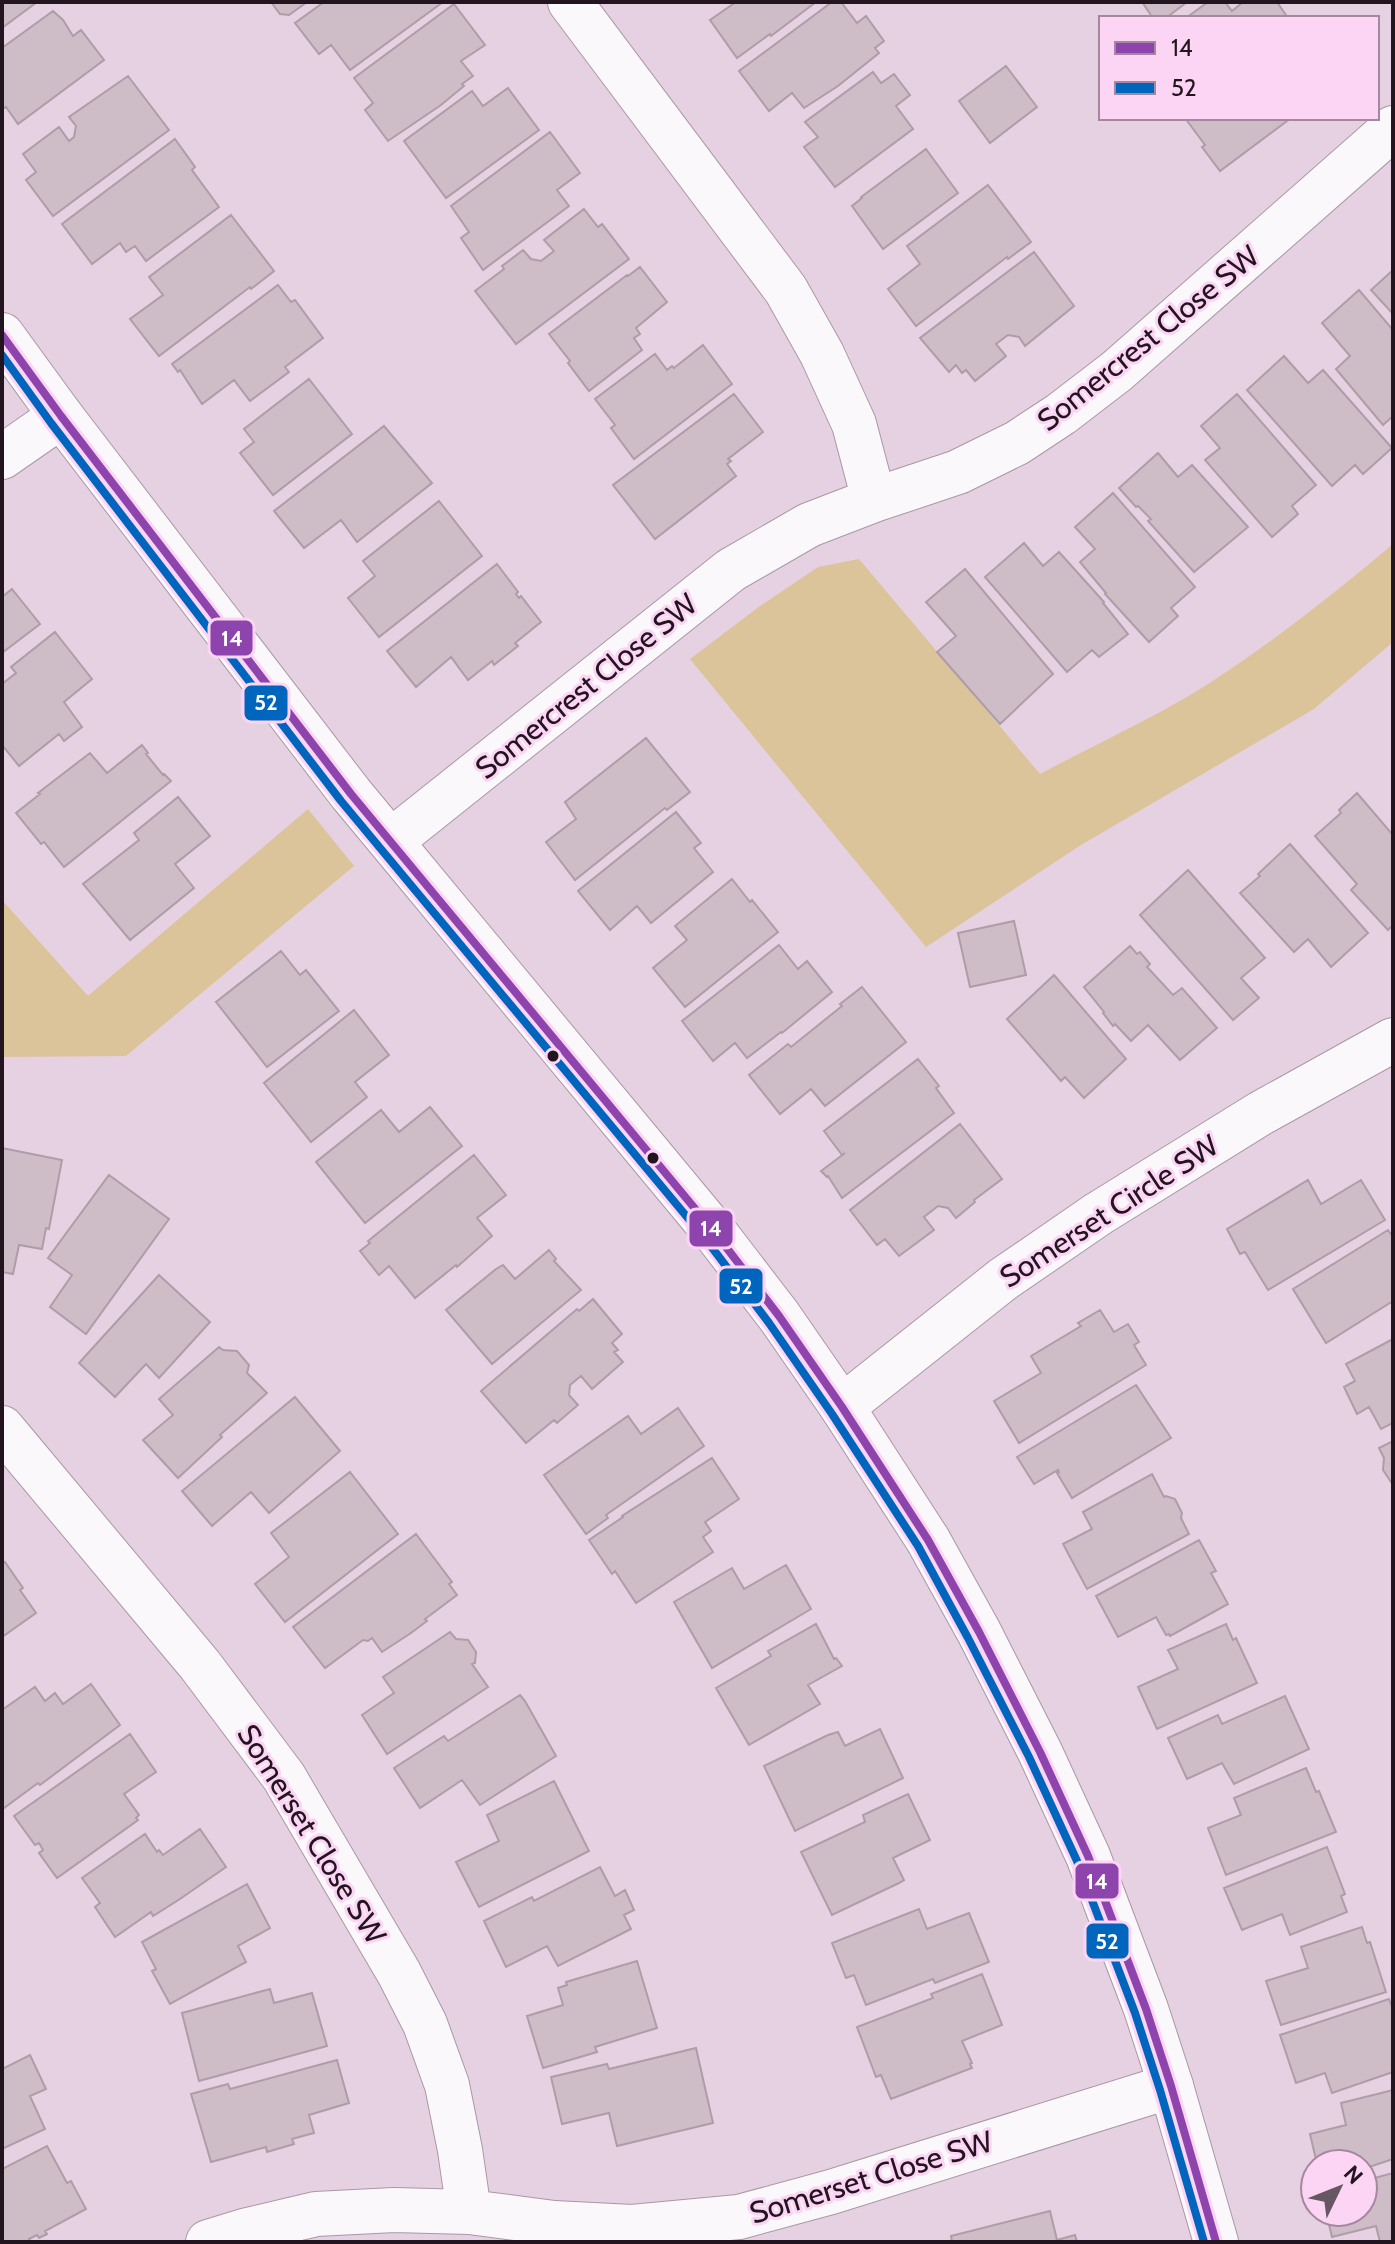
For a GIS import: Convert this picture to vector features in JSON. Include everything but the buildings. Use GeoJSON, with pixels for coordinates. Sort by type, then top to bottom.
{"type":"FeatureCollection","features":[{"type":"Feature","properties":{"kind":"street"},"geometry":{"type":"LineString","coordinates":[[570,2],[786,290],[822,354],[854,424],[874,500]]}},
{"type":"Feature","properties":{"kind":"street","name":"Somercrest Close SW"},"geometry":{"type":"LineString","coordinates":[[391,841],[731,570],[809,525],[958,472],[1017,443],[1061,414],[1117,371],[1393,128]]}},
{"type":"Feature","properties":{"kind":"street"},"geometry":{"type":"LineString","coordinates":[[2,335],[351,794],[716,1234],[779,1316],[928,1540],[1040,1752],[1088,1856],[1146,2009],[1216,2242]]}},
{"type":"Feature","properties":{"kind":"street"},"geometry":{"type":"LineString","coordinates":[[2,457],[61,416]]}},
{"type":"Feature","properties":{"kind":"street","name":"Somerset Circle SW"},"geometry":{"type":"LineString","coordinates":[[842,1407],[1002,1280],[1098,1214],[1261,1113],[1391,1046]]}},
{"type":"Feature","properties":{"kind":"street","name":"Somerset Close SW"},"geometry":{"type":"LineString","coordinates":[[2,1428],[200,1665],[291,1790],[399,1973],[425,2024],[447,2085],[469,2212]]}},
{"type":"Feature","properties":{"kind":"street","name":"Somerset Close SW"},"geometry":{"type":"LineString","coordinates":[[208,2242],[316,2214],[394,2210],[469,2212],[554,2223],[632,2227],[739,2217],[831,2192],[1171,2086]]}},
{"type":"Feature","properties":{"kind":"shaded area"},"geometry":{"type":"Polygon","coordinates":[[[1393,544],[1393,642],[1314,709],[1081,845],[926,947],[690,659],[818,567],[859,559],[1040,774],[1192,694],[1295,623],[1393,544]]]}},
{"type":"Feature","properties":{"kind":"shaded area"},"geometry":{"type":"Polygon","coordinates":[[[308,809],[354,866],[126,1056],[2,1057],[2,900],[88,996],[308,809]]]}},
{"type":"Feature","properties":{"kind":"transit line","name":"14"},"geometry":{"type":"LineString","coordinates":[[2,335],[351,794],[716,1234],[779,1316],[928,1540],[1040,1752],[1088,1856],[1146,2009],[1216,2242]]}},
{"type":"Feature","properties":{"kind":"transit line","name":"52"},"geometry":{"type":"LineString","coordinates":[[2,355],[341,801],[707,1241],[832,1414],[918,1546],[1029,1757],[1077,1861],[1135,2013],[1204,2242]]}}]}
